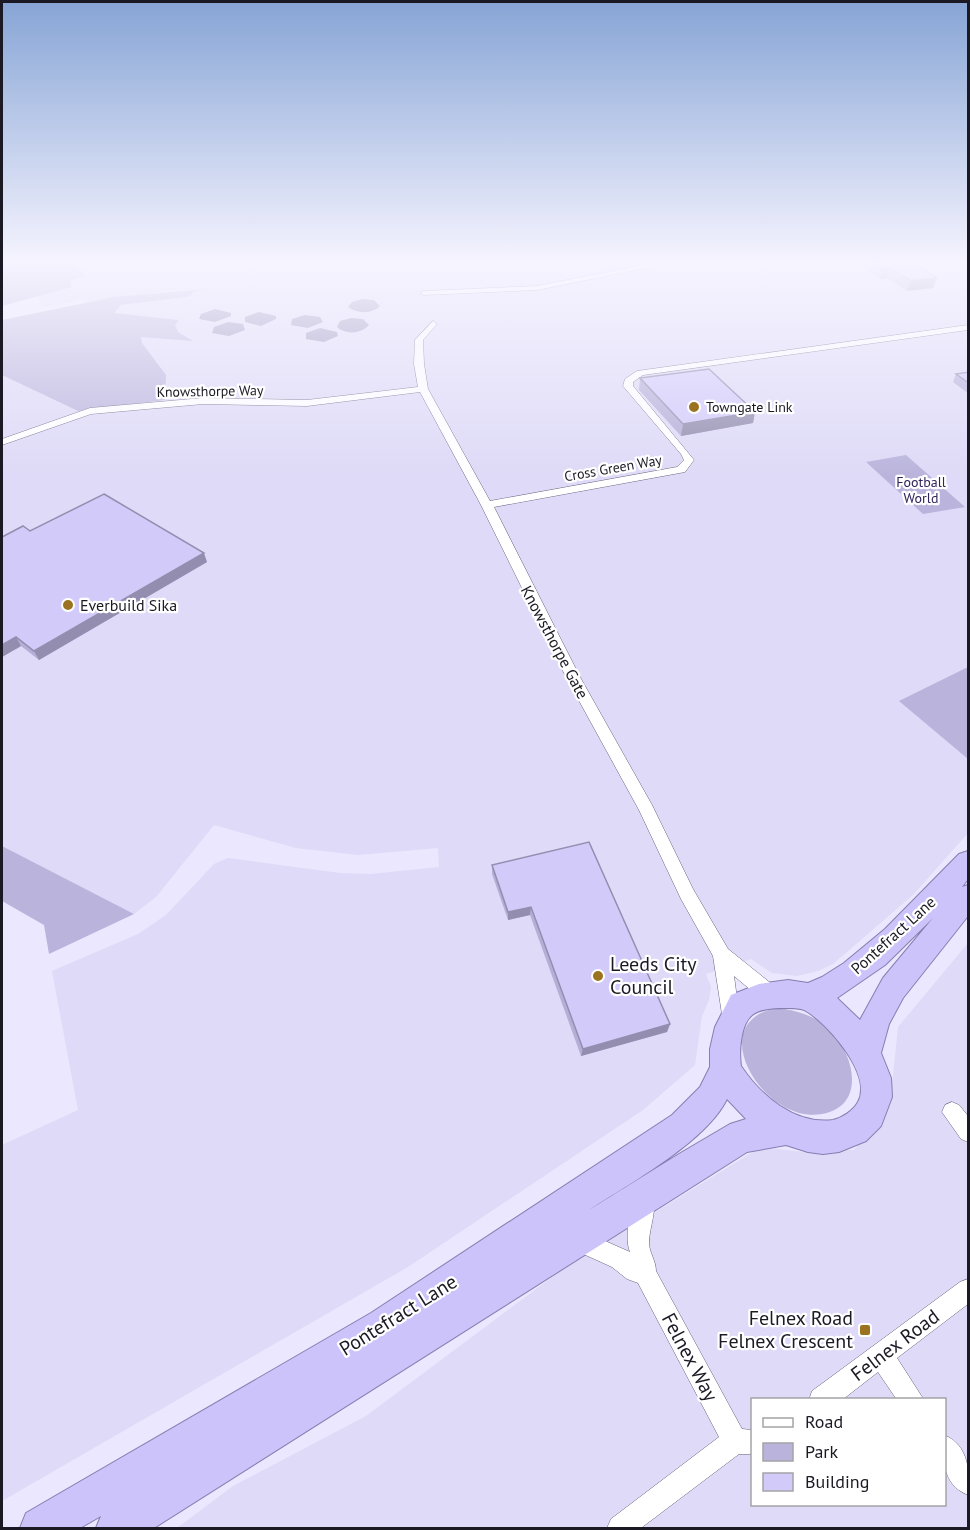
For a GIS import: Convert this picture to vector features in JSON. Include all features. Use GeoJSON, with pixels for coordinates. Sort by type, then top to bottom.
{"type":"FeatureCollection","features":[{"type":"Feature","properties":{"kind":"highway","name":"Pontefract Lane"},"geometry":{"type":"LineString","coordinates":[[810,998],[834,987],[871,958],[924,909],[969,861]]}},
{"type":"Feature","properties":{"kind":"highway","name":"Pontefract Lane"},"geometry":{"type":"LineString","coordinates":[[866,1052],[875,1020],[893,988],[969,896]]}},
{"type":"Feature","properties":{"kind":"highway"},"geometry":{"type":"LineString","coordinates":[[788,994],[810,998],[831,1011],[853,1032],[866,1052],[876,1088],[873,1109],[859,1125],[843,1135],[823,1138],[804,1136],[785,1129],[749,1101],[736,1086],[726,1068],[724,1049],[731,1021],[744,1004],[771,995],[788,994]]}},
{"type":"Feature","properties":{"kind":"highway","name":"Pontefract Lane"},"geometry":{"type":"LineString","coordinates":[[41,1528],[384,1326],[684,1127],[711,1098],[726,1068]]}},
{"type":"Feature","properties":{"kind":"highway","name":"Pontefract Lane"},"geometry":{"type":"LineString","coordinates":[[117,1528],[742,1136],[785,1129]]}},
{"type":"Feature","properties":{"kind":"street","name":"Knowsthorpe Gate"},"geometry":{"type":"LineString","coordinates":[[424,334],[419,340],[419,364],[423,389],[487,506],[573,677],[646,809],[687,894],[723,955],[771,995]]}},
{"type":"Feature","properties":{"kind":"street","name":"Cross Green Way"},"geometry":{"type":"LineString","coordinates":[[487,506],[681,470],[689,460],[686,453],[628,386],[628,381],[640,373],[916,334]]}},
{"type":"Feature","properties":{"kind":"street","name":"Knowsthorpe Way"},"geometry":{"type":"LineString","coordinates":[[2,442],[90,411],[203,401],[316,402],[423,389]]}},
{"type":"Feature","properties":{"kind":"street","name":"Knowsthorpe Gate"},"geometry":{"type":"LineString","coordinates":[[723,955],[731,1021]]}},
{"type":"Feature","properties":{"kind":"street"},"geometry":{"type":"LineString","coordinates":[[952,1112],[969,1132]]}},
{"type":"Feature","properties":{"kind":"street","name":"Felnex Way"},"geometry":{"type":"LineString","coordinates":[[645,1196],[638,1245],[645,1273],[744,1442]]}},
{"type":"Feature","properties":{"kind":"street"},"geometry":{"type":"LineString","coordinates":[[576,1239],[620,1259],[635,1271],[645,1273]]}},
{"type":"Feature","properties":{"kind":"street","name":"Felnex Road"},"geometry":{"type":"LineString","coordinates":[[824,1398],[969,1290]]}},
{"type":"Feature","properties":{"kind":"street"},"geometry":{"type":"LineString","coordinates":[[881,1355],[911,1398]]}},
{"type":"Feature","properties":{"kind":"street"},"geometry":{"type":"LineString","coordinates":[[620,1528],[744,1442]]}},
{"type":"Feature","properties":{"kind":"street"},"geometry":{"type":"LineString","coordinates":[[946,1448],[969,1482]]}},
{"type":"Feature","properties":{"kind":"shaded area"},"geometry":{"type":"Polygon","coordinates":[[[88,334],[153,334],[191,340],[182,334],[968,334],[968,833],[913,895],[833,964],[818,971],[797,976],[772,973],[751,959],[706,974],[711,987],[709,1000],[702,1016],[695,1065],[643,1110],[408,1267],[2,1501],[2,1145],[78,1110],[52,971],[138,934],[166,915],[214,864],[228,858],[340,873],[371,874],[439,867],[438,848],[358,855],[296,848],[214,825],[156,897],[134,914],[2,846],[2,375],[78,411],[165,400],[88,334]]]}},
{"type":"Feature","properties":{"kind":"shaded area"},"geometry":{"type":"Polygon","coordinates":[[[306,334],[338,336],[324,342],[306,339],[306,334]]]}},
{"type":"Feature","properties":{"kind":"shaded area"},"geometry":{"type":"Polygon","coordinates":[[[968,943],[968,1528],[177,1528],[233,1486],[366,1416],[563,1269],[761,1147],[803,1152],[854,1150],[890,1105],[898,1027],[968,943]]]}},
{"type":"Feature","properties":{"kind":"green space"},"geometry":{"type":"Polygon","coordinates":[[[2,334],[182,334],[193,341],[141,337],[142,343],[166,375],[165,400],[78,411],[2,375],[2,334]]]}},
{"type":"Feature","properties":{"kind":"green space","name":"Football World"},"geometry":{"type":"Polygon","coordinates":[[[906,455],[965,507],[923,514],[866,462],[906,455]]]}},
{"type":"Feature","properties":{"kind":"green space"},"geometry":{"type":"Polygon","coordinates":[[[968,667],[968,759],[899,701],[968,667]]]}},
{"type":"Feature","properties":{"kind":"green space"},"geometry":{"type":"Polygon","coordinates":[[[2,846],[134,914],[49,954],[44,925],[2,901],[2,846]]]}},
{"type":"Feature","properties":{"kind":"green space"},"geometry":{"type":"Polygon","coordinates":[[[777,1008],[816,1019],[827,1027],[844,1049],[852,1076],[851,1089],[846,1100],[837,1109],[822,1114],[800,1113],[780,1104],[762,1089],[749,1070],[743,1051],[744,1032],[755,1017],[777,1008]]]}},
{"type":"Feature","properties":{"kind":"building","name":"Towngate Link"},"geometry":{"type":"Polygon","coordinates":[[[709,369],[755,412],[683,424],[640,378],[709,369]]]}},
{"type":"Feature","properties":{"kind":"building"},"geometry":{"type":"Polygon","coordinates":[[[969,372],[969,383],[956,374],[969,372]]]}},
{"type":"Feature","properties":{"kind":"building","name":"Everbuild Sika"},"geometry":{"type":"Polygon","coordinates":[[[104,494],[204,553],[34,651],[16,637],[2,645],[2,537],[23,526],[30,531],[104,494]]]}},
{"type":"Feature","properties":{"kind":"building","name":"Leeds City Council"},"geometry":{"type":"Polygon","coordinates":[[[589,842],[670,1024],[583,1049],[531,907],[508,912],[492,865],[589,842]]]}},
{"type":"Feature","properties":{"kind":"place","name":"Towngate Link"},"geometry":{"type":"Point","coordinates":[694,407]}},
{"type":"Feature","properties":{"kind":"place","name":"Everbuild Sika"},"geometry":{"type":"Point","coordinates":[68,605]}},
{"type":"Feature","properties":{"kind":"place","name":"Leeds City Council"},"geometry":{"type":"Point","coordinates":[598,976]}},
{"type":"Feature","properties":{"kind":"place","name":"Felnex Road Felnex Crescent"},"geometry":{"type":"Point","coordinates":[865,1330]}}]}
